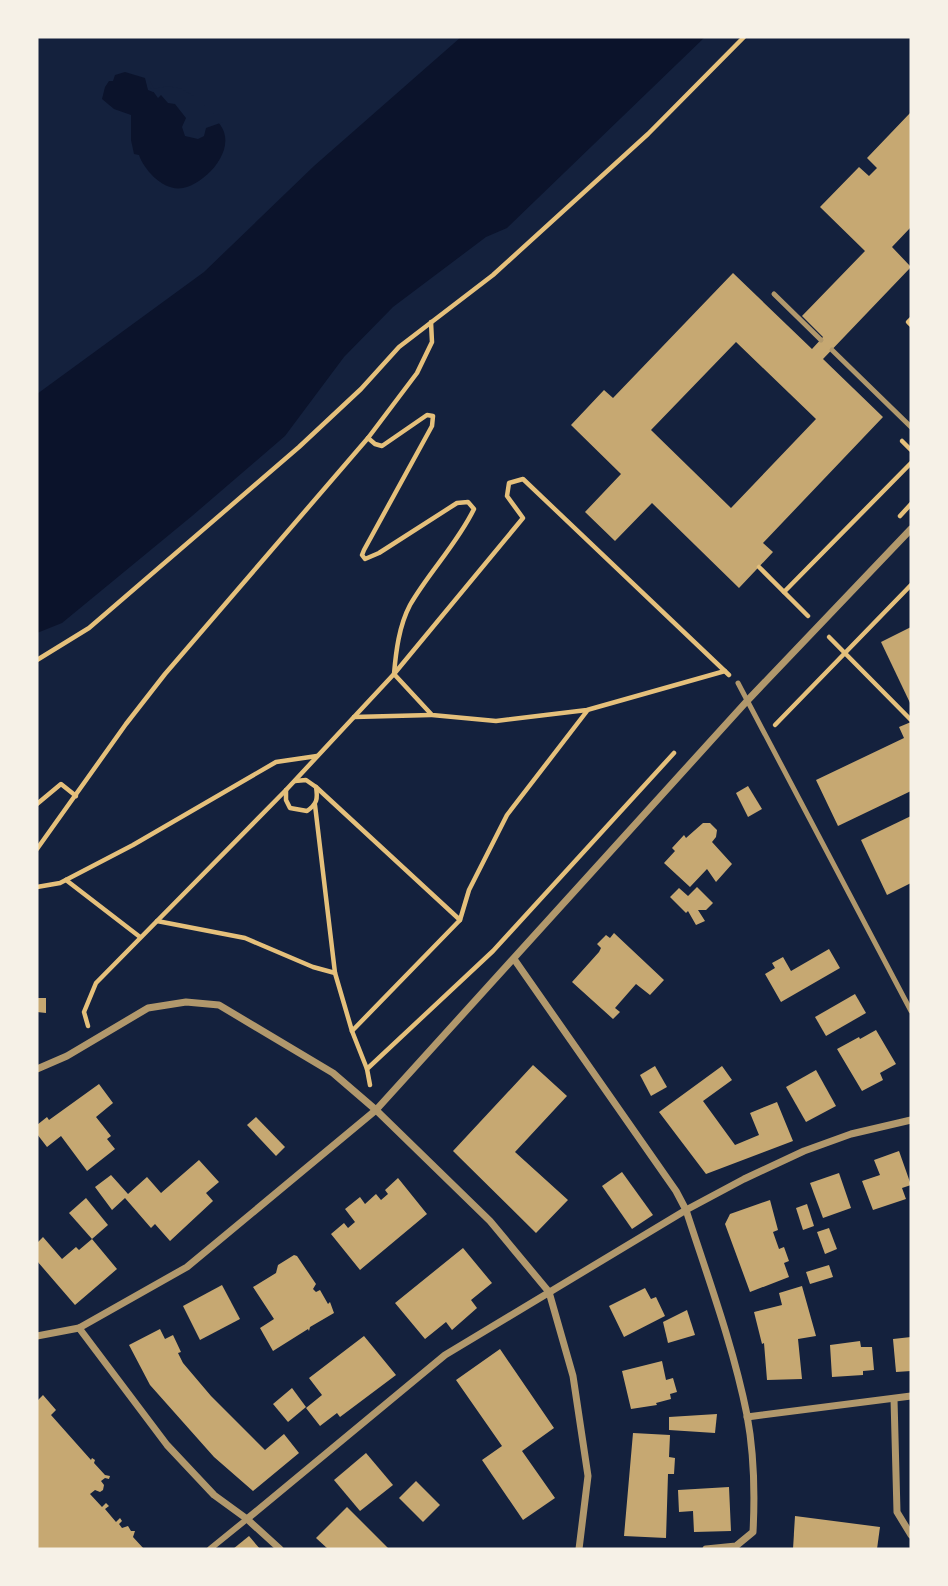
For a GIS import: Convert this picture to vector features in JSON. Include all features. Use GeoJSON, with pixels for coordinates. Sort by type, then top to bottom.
{"type":"FeatureCollection","features":[{"type":"Feature","properties":{"kind":"street"},"geometry":{"type":"LineString","coordinates":[[37,1336],[79,1328],[187,1267],[376,1110],[747,701],[911,529]]}},
{"type":"Feature","properties":{"kind":"street"},"geometry":{"type":"LineString","coordinates":[[514,959],[676,1191],[686,1210],[731,1348],[747,1418],[755,1498],[753,1532],[736,1546],[706,1549]]}},
{"type":"Feature","properties":{"kind":"street"},"geometry":{"type":"LineString","coordinates":[[37,1069],[148,1008],[186,1002],[219,1005],[332,1073],[376,1110],[490,1221],[549,1292],[573,1376],[588,1476],[579,1549]]}},
{"type":"Feature","properties":{"kind":"street"},"geometry":{"type":"LineString","coordinates":[[210,1549],[445,1354],[686,1210],[744,1179],[804,1151],[851,1134],[911,1121]]}},
{"type":"Feature","properties":{"kind":"street"},"geometry":{"type":"LineString","coordinates":[[79,1328],[167,1446],[214,1495],[247,1519],[280,1549]]}},
{"type":"Feature","properties":{"kind":"street"},"geometry":{"type":"LineString","coordinates":[[747,1418],[911,1396]]}},
{"type":"Feature","properties":{"kind":"street"},"geometry":{"type":"LineString","coordinates":[[894,1399],[897,1512],[911,1535]]}},
{"type":"Feature","properties":{"kind":"lane"},"geometry":{"type":"LineString","coordinates":[[774,294],[821,340]]}},
{"type":"Feature","properties":{"kind":"lane"},"geometry":{"type":"LineString","coordinates":[[832,350],[911,428]]}},
{"type":"Feature","properties":{"kind":"lane"},"geometry":{"type":"LineString","coordinates":[[738,683],[911,1011]]}},
{"type":"Feature","properties":{"kind":"path"},"geometry":{"type":"LineString","coordinates":[[37,660],[98,621],[299,447],[361,389],[399,347],[493,275],[639,143],[744,37]]}},
{"type":"Feature","properties":{"kind":"path"},"geometry":{"type":"LineString","coordinates":[[911,319],[908,322],[911,325]]}},
{"type":"Feature","properties":{"kind":"path"},"geometry":{"type":"LineString","coordinates":[[37,849],[165,674],[368,439],[417,373],[432,342],[431,321]]}},
{"type":"Feature","properties":{"kind":"path"},"geometry":{"type":"LineString","coordinates":[[368,439],[382,446],[427,415],[433,416],[432,426],[364,550],[362,555],[365,559],[379,553],[457,503],[468,502],[474,509],[410,606],[402,624],[396,651],[394,674],[432,715]]}},
{"type":"Feature","properties":{"kind":"path"},"geometry":{"type":"LineString","coordinates":[[784,592],[911,463]]}},
{"type":"Feature","properties":{"kind":"path"},"geometry":{"type":"LineString","coordinates":[[93,1040],[84,1012],[96,983],[286,790],[394,674],[523,518],[507,496],[509,483],[523,479],[738,683]]}},
{"type":"Feature","properties":{"kind":"path"},"geometry":{"type":"LineString","coordinates":[[892,524],[911,504]]}},
{"type":"Feature","properties":{"kind":"path"},"geometry":{"type":"LineString","coordinates":[[759,567],[911,720]]}},
{"type":"Feature","properties":{"kind":"path"},"geometry":{"type":"LineString","coordinates":[[765,735],[911,585]]}},
{"type":"Feature","properties":{"kind":"path"},"geometry":{"type":"LineString","coordinates":[[796,623],[815,603]]}},
{"type":"Feature","properties":{"kind":"path"},"geometry":{"type":"LineString","coordinates":[[354,717],[432,715],[496,720],[587,710],[725,671]]}},
{"type":"Feature","properties":{"kind":"path"},"geometry":{"type":"LineString","coordinates":[[352,1031],[460,920],[469,890],[507,815],[587,710]]}},
{"type":"Feature","properties":{"kind":"path"},"geometry":{"type":"LineString","coordinates":[[367,1069],[493,951],[681,745]]}},
{"type":"Feature","properties":{"kind":"path"},"geometry":{"type":"LineString","coordinates":[[37,887],[66,880],[133,845],[276,762],[318,756]]}},
{"type":"Feature","properties":{"kind":"path"},"geometry":{"type":"LineString","coordinates":[[294,781],[306,780],[316,787],[460,920]]}},
{"type":"Feature","properties":{"kind":"path"},"geometry":{"type":"LineString","coordinates":[[37,804],[61,784],[76,796]]}},
{"type":"Feature","properties":{"kind":"path"},"geometry":{"type":"LineString","coordinates":[[286,790],[286,800],[290,808],[307,811],[318,799],[316,787]]}},
{"type":"Feature","properties":{"kind":"path"},"geometry":{"type":"LineString","coordinates":[[315,805],[335,973],[352,1031],[367,1069],[376,1110]]}},
{"type":"Feature","properties":{"kind":"path"},"geometry":{"type":"LineString","coordinates":[[66,880],[80,895],[140,937]]}},
{"type":"Feature","properties":{"kind":"path"},"geometry":{"type":"LineString","coordinates":[[157,920],[245,938],[313,967],[335,973]]}},
{"type":"Feature","properties":{"kind":"water"},"geometry":{"type":"Polygon","coordinates":[[[461,37],[705,37],[507,228],[486,237],[393,307],[344,357],[285,436],[62,623],[37,633],[37,394],[204,272],[314,166],[461,37]]]}},
{"type":"Feature","properties":{"kind":"water"},"geometry":{"type":"Polygon","coordinates":[[[125,72],[145,78],[148,90],[173,93],[192,101],[220,125],[224,132],[224,150],[214,167],[199,181],[183,188],[169,187],[156,179],[139,155],[134,154],[131,115],[114,109],[102,99],[109,81],[113,81],[115,75],[125,72]]]}},
{"type":"Feature","properties":{"kind":"pier"},"geometry":{"type":"Polygon","coordinates":[[[150,81],[154,89],[168,86],[182,89],[223,122],[206,128],[204,136],[198,139],[185,136],[182,127],[186,118],[175,104],[168,103],[161,95],[158,98],[150,87],[150,81]]]}},
{"type":"Feature","properties":{"kind":"building"},"geometry":{"type":"Polygon","coordinates":[[[911,112],[911,227],[892,247],[911,267],[823,359],[883,417],[763,543],[773,552],[739,588],[652,503],[615,541],[585,512],[621,474],[571,425],[604,390],[613,398],[733,273],[812,349],[823,337],[802,316],[865,251],[820,207],[859,167],[869,176],[877,168],[867,158],[911,112]],[[736,342],[651,430],[731,508],[816,419],[736,342]]]}},
{"type":"Feature","properties":{"kind":"building"},"geometry":{"type":"Polygon","coordinates":[[[911,627],[911,705],[881,642],[911,627]]]}},
{"type":"Feature","properties":{"kind":"building"},"geometry":{"type":"Polygon","coordinates":[[[911,722],[911,791],[838,826],[816,780],[904,738],[899,727],[911,722]]]}},
{"type":"Feature","properties":{"kind":"building"},"geometry":{"type":"Polygon","coordinates":[[[748,786],[762,809],[748,817],[736,793],[748,786]]]}},
{"type":"Feature","properties":{"kind":"building"},"geometry":{"type":"Polygon","coordinates":[[[911,816],[911,883],[887,895],[861,840],[911,816]]]}},
{"type":"Feature","properties":{"kind":"building"},"geometry":{"type":"Polygon","coordinates":[[[703,823],[710,823],[717,830],[712,842],[732,864],[716,882],[707,869],[690,887],[664,863],[675,851],[672,848],[684,835],[686,838],[703,823]]]}},
{"type":"Feature","properties":{"kind":"building"},"geometry":{"type":"Polygon","coordinates":[[[697,887],[713,903],[706,910],[698,910],[705,921],[696,925],[688,911],[686,913],[670,897],[679,888],[688,896],[697,887]]]}},
{"type":"Feature","properties":{"kind":"building"},"geometry":{"type":"Polygon","coordinates":[[[614,933],[664,980],[650,995],[636,984],[615,1008],[620,1012],[613,1019],[572,982],[599,952],[601,948],[597,944],[606,935],[610,938],[614,933]]]}},
{"type":"Feature","properties":{"kind":"building"},"geometry":{"type":"Polygon","coordinates":[[[829,949],[840,968],[781,1002],[765,974],[775,968],[772,963],[783,957],[791,971],[829,949]]]}},
{"type":"Feature","properties":{"kind":"building"},"geometry":{"type":"Polygon","coordinates":[[[855,994],[866,1013],[826,1036],[815,1017],[855,994]]]}},
{"type":"Feature","properties":{"kind":"building"},"geometry":{"type":"Polygon","coordinates":[[[37,998],[46,998],[46,1013],[37,1012],[37,998]]]}},
{"type":"Feature","properties":{"kind":"building"},"geometry":{"type":"Polygon","coordinates":[[[876,1030],[896,1064],[880,1073],[883,1080],[862,1091],[837,1049],[876,1030]]]}},
{"type":"Feature","properties":{"kind":"building"},"geometry":{"type":"Polygon","coordinates":[[[533,1065],[567,1096],[515,1152],[568,1200],[536,1233],[453,1151],[533,1065]]]}},
{"type":"Feature","properties":{"kind":"building"},"geometry":{"type":"Polygon","coordinates":[[[655,1066],[667,1087],[651,1096],[640,1075],[655,1066]]]}},
{"type":"Feature","properties":{"kind":"building"},"geometry":{"type":"Polygon","coordinates":[[[722,1066],[732,1080],[703,1101],[735,1145],[759,1135],[750,1113],[777,1102],[793,1141],[706,1174],[659,1112],[722,1066]]]}},
{"type":"Feature","properties":{"kind":"building"},"geometry":{"type":"Polygon","coordinates":[[[816,1070],[836,1106],[806,1122],[786,1087],[816,1070]]]}},
{"type":"Feature","properties":{"kind":"building"},"geometry":{"type":"Polygon","coordinates":[[[99,1084],[113,1103],[96,1117],[111,1136],[107,1139],[115,1149],[87,1171],[61,1136],[47,1147],[37,1134],[37,1125],[47,1117],[49,1120],[99,1084]]]}},
{"type":"Feature","properties":{"kind":"building"},"geometry":{"type":"Polygon","coordinates":[[[256,1117],[285,1147],[276,1156],[247,1125],[256,1117]]]}},
{"type":"Feature","properties":{"kind":"building"},"geometry":{"type":"Polygon","coordinates":[[[899,1151],[911,1185],[902,1188],[906,1199],[873,1210],[862,1181],[880,1175],[874,1160],[899,1151]]]}},
{"type":"Feature","properties":{"kind":"building"},"geometry":{"type":"Polygon","coordinates":[[[199,1160],[219,1182],[206,1193],[213,1201],[170,1241],[155,1224],[151,1228],[125,1198],[112,1210],[95,1187],[111,1175],[128,1194],[147,1177],[161,1193],[199,1160]]]}},
{"type":"Feature","properties":{"kind":"building"},"geometry":{"type":"Polygon","coordinates":[[[622,1172],[653,1215],[632,1229],[602,1186],[622,1172]]]}},
{"type":"Feature","properties":{"kind":"building"},"geometry":{"type":"Polygon","coordinates":[[[839,1173],[851,1208],[823,1218],[810,1183],[839,1173]]]}},
{"type":"Feature","properties":{"kind":"building"},"geometry":{"type":"Polygon","coordinates":[[[398,1178],[427,1214],[360,1270],[331,1234],[344,1223],[348,1228],[355,1222],[345,1209],[360,1197],[365,1204],[376,1194],[381,1200],[388,1194],[385,1190],[398,1178]]]}},
{"type":"Feature","properties":{"kind":"building"},"geometry":{"type":"Polygon","coordinates":[[[86,1198],[108,1225],[92,1239],[69,1213],[86,1198]]]}},
{"type":"Feature","properties":{"kind":"building"},"geometry":{"type":"Polygon","coordinates":[[[770,1200],[778,1230],[773,1232],[779,1249],[784,1247],[789,1261],[784,1263],[789,1277],[750,1292],[725,1224],[730,1214],[770,1200]]]}},
{"type":"Feature","properties":{"kind":"building"},"geometry":{"type":"Polygon","coordinates":[[[807,1204],[814,1226],[803,1230],[796,1208],[807,1204]]]}},
{"type":"Feature","properties":{"kind":"building"},"geometry":{"type":"Polygon","coordinates":[[[829,1228],[837,1249],[825,1254],[817,1232],[829,1228]]]}},
{"type":"Feature","properties":{"kind":"building"},"geometry":{"type":"Polygon","coordinates":[[[43,1237],[62,1259],[76,1247],[79,1250],[92,1239],[117,1269],[75,1305],[37,1261],[37,1243],[43,1237]]]}},
{"type":"Feature","properties":{"kind":"building"},"geometry":{"type":"Polygon","coordinates":[[[463,1248],[492,1283],[471,1300],[477,1308],[452,1330],[446,1322],[425,1339],[395,1303],[463,1248]]]}},
{"type":"Feature","properties":{"kind":"building"},"geometry":{"type":"Polygon","coordinates":[[[294,1255],[316,1284],[313,1289],[316,1292],[320,1290],[328,1304],[330,1302],[334,1313],[273,1351],[260,1328],[274,1319],[253,1287],[276,1273],[278,1265],[294,1255]]]}},
{"type":"Feature","properties":{"kind":"building"},"geometry":{"type":"Polygon","coordinates":[[[829,1265],[833,1277],[810,1284],[806,1272],[829,1265]]]}},
{"type":"Feature","properties":{"kind":"building"},"geometry":{"type":"Polygon","coordinates":[[[222,1285],[240,1319],[200,1340],[183,1306],[222,1285]]]}},
{"type":"Feature","properties":{"kind":"building"},"geometry":{"type":"Polygon","coordinates":[[[802,1286],[816,1336],[798,1339],[802,1379],[767,1380],[764,1343],[762,1344],[754,1312],[782,1305],[779,1293],[802,1286]]]}},
{"type":"Feature","properties":{"kind":"building"},"geometry":{"type":"Polygon","coordinates":[[[645,1288],[651,1299],[656,1297],[665,1316],[624,1337],[609,1306],[645,1288]]]}},
{"type":"Feature","properties":{"kind":"building"},"geometry":{"type":"Polygon","coordinates":[[[687,1310],[695,1335],[668,1343],[663,1322],[687,1310]]]}},
{"type":"Feature","properties":{"kind":"building"},"geometry":{"type":"Polygon","coordinates":[[[160,1329],[165,1339],[173,1335],[183,1363],[211,1396],[265,1450],[284,1434],[299,1453],[253,1491],[214,1457],[150,1385],[129,1345],[160,1329]]]}},
{"type":"Feature","properties":{"kind":"building"},"geometry":{"type":"Polygon","coordinates":[[[364,1336],[396,1375],[340,1417],[337,1413],[320,1426],[306,1408],[322,1395],[309,1378],[364,1336]]]}},
{"type":"Feature","properties":{"kind":"building"},"geometry":{"type":"Polygon","coordinates":[[[911,1337],[911,1371],[896,1372],[893,1339],[911,1337]]]}},
{"type":"Feature","properties":{"kind":"building"},"geometry":{"type":"Polygon","coordinates":[[[860,1341],[861,1347],[872,1347],[874,1370],[863,1371],[863,1375],[832,1377],[830,1345],[860,1341]]]}},
{"type":"Feature","properties":{"kind":"building"},"geometry":{"type":"Polygon","coordinates":[[[500,1349],[554,1428],[522,1451],[555,1498],[523,1520],[482,1460],[502,1446],[456,1380],[500,1349]]]}},
{"type":"Feature","properties":{"kind":"building"},"geometry":{"type":"Polygon","coordinates":[[[662,1361],[666,1380],[673,1378],[677,1392],[670,1394],[671,1399],[656,1403],[657,1405],[631,1409],[622,1371],[662,1361]]]}},
{"type":"Feature","properties":{"kind":"building"},"geometry":{"type":"Polygon","coordinates":[[[292,1388],[306,1407],[288,1422],[273,1404],[292,1388]]]}},
{"type":"Feature","properties":{"kind":"building"},"geometry":{"type":"Polygon","coordinates":[[[43,1395],[56,1410],[51,1415],[91,1460],[95,1460],[94,1463],[105,1475],[110,1476],[109,1479],[101,1481],[103,1490],[95,1490],[90,1494],[102,1507],[106,1503],[109,1506],[105,1509],[116,1522],[120,1518],[122,1521],[119,1524],[122,1528],[128,1526],[131,1531],[135,1531],[133,1537],[144,1549],[37,1549],[37,1401],[43,1395]]]}},
{"type":"Feature","properties":{"kind":"building"},"geometry":{"type":"Polygon","coordinates":[[[717,1414],[715,1433],[669,1430],[669,1417],[717,1414]]]}},
{"type":"Feature","properties":{"kind":"building"},"geometry":{"type":"Polygon","coordinates":[[[633,1433],[670,1435],[669,1457],[675,1458],[674,1474],[668,1474],[666,1538],[624,1536],[633,1433]]]}},
{"type":"Feature","properties":{"kind":"building"},"geometry":{"type":"Polygon","coordinates":[[[366,1453],[393,1485],[360,1511],[334,1480],[366,1453]]]}},
{"type":"Feature","properties":{"kind":"building"},"geometry":{"type":"Polygon","coordinates":[[[416,1481],[440,1505],[423,1522],[399,1498],[416,1481]]]}},
{"type":"Feature","properties":{"kind":"building"},"geometry":{"type":"Polygon","coordinates":[[[729,1487],[731,1531],[694,1532],[693,1511],[679,1512],[678,1490],[729,1487]]]}},
{"type":"Feature","properties":{"kind":"building"},"geometry":{"type":"Polygon","coordinates":[[[347,1507],[389,1549],[328,1549],[316,1538],[347,1507]]]}},
{"type":"Feature","properties":{"kind":"building"},"geometry":{"type":"Polygon","coordinates":[[[795,1516],[880,1527],[877,1549],[793,1549],[795,1516]]]}},
{"type":"Feature","properties":{"kind":"building"},"geometry":{"type":"Polygon","coordinates":[[[249,1536],[260,1549],[233,1549],[249,1536]]]}}]}
